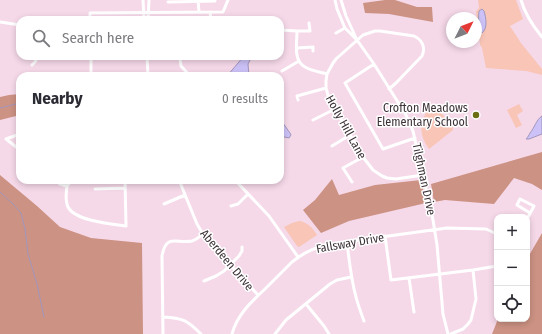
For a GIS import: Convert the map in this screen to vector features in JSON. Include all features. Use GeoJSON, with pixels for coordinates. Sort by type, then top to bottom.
{"type":"FeatureCollection","features":[{"type":"Feature","properties":{"kind":"street"},"geometry":{"type":"LineString","coordinates":[[142,0],[143,16]]}},
{"type":"Feature","properties":{"kind":"street"},"geometry":{"type":"LineString","coordinates":[[149,0],[149,16]]}},
{"type":"Feature","properties":{"kind":"street"},"geometry":{"type":"LineString","coordinates":[[90,16],[90,13],[222,12],[228,0]]}},
{"type":"Feature","properties":{"kind":"street","name":"Tilghman Drive"},"geometry":{"type":"LineString","coordinates":[[335,0],[345,28],[357,40],[374,64],[406,115],[415,138],[432,212],[437,245],[443,314],[448,334]]}},
{"type":"Feature","properties":{"kind":"street","name":"Tilghman Drive"},"geometry":{"type":"LineString","coordinates":[[341,0],[346,16],[357,40]]}},
{"type":"Feature","properties":{"kind":"street"},"geometry":{"type":"LineString","coordinates":[[521,0],[531,22],[542,37]]}},
{"type":"Feature","properties":{"kind":"street"},"geometry":{"type":"LineString","coordinates":[[198,1],[199,12]]}},
{"type":"Feature","properties":{"kind":"street"},"geometry":{"type":"LineString","coordinates":[[168,2],[215,1]]}},
{"type":"Feature","properties":{"kind":"street"},"geometry":{"type":"LineString","coordinates":[[210,12],[210,16]]}},
{"type":"Feature","properties":{"kind":"street"},"geometry":{"type":"LineString","coordinates":[[0,22],[16,24]]}},
{"type":"Feature","properties":{"kind":"street"},"geometry":{"type":"LineString","coordinates":[[284,30],[310,31],[309,23]]}},
{"type":"Feature","properties":{"kind":"street"},"geometry":{"type":"LineString","coordinates":[[336,33],[345,28]]}},
{"type":"Feature","properties":{"kind":"street"},"geometry":{"type":"LineString","coordinates":[[298,31],[297,54],[299,61],[305,67],[327,74]]}},
{"type":"Feature","properties":{"kind":"street","name":"Holly Hill Lane"},"geometry":{"type":"LineString","coordinates":[[389,88],[396,83],[422,56],[424,50],[423,44],[414,36],[380,31],[363,35],[336,59],[329,68],[327,74],[326,88],[329,99],[368,165],[378,174],[387,178],[396,179],[423,175]]}},
{"type":"Feature","properties":{"kind":"street"},"geometry":{"type":"LineString","coordinates":[[297,48],[313,48],[313,51]]}},
{"type":"Feature","properties":{"kind":"street"},"geometry":{"type":"LineString","coordinates":[[32,65],[36,60]]}},
{"type":"Feature","properties":{"kind":"street"},"geometry":{"type":"LineString","coordinates":[[91,60],[91,72]]}},
{"type":"Feature","properties":{"kind":"street"},"geometry":{"type":"LineString","coordinates":[[147,60],[148,72]]}},
{"type":"Feature","properties":{"kind":"street"},"geometry":{"type":"LineString","coordinates":[[180,60],[180,66],[186,72]]}},
{"type":"Feature","properties":{"kind":"street"},"geometry":{"type":"LineString","coordinates":[[282,71],[299,61]]}},
{"type":"Feature","properties":{"kind":"street"},"geometry":{"type":"LineString","coordinates":[[374,64],[345,83],[383,149],[415,138]]}},
{"type":"Feature","properties":{"kind":"street"},"geometry":{"type":"LineString","coordinates":[[298,100],[297,96],[326,88]]}},
{"type":"Feature","properties":{"kind":"street"},"geometry":{"type":"LineString","coordinates":[[313,120],[334,109]]}},
{"type":"Feature","properties":{"kind":"street"},"geometry":{"type":"LineString","coordinates":[[16,135],[6,139],[16,147]]}},
{"type":"Feature","properties":{"kind":"street"},"geometry":{"type":"LineString","coordinates":[[332,146],[350,135]]}},
{"type":"Feature","properties":{"kind":"street"},"geometry":{"type":"LineString","coordinates":[[352,182],[344,168],[363,157]]}},
{"type":"Feature","properties":{"kind":"street"},"geometry":{"type":"LineString","coordinates":[[60,184],[67,186],[67,203],[69,210],[75,215],[100,222],[126,226],[125,184]]}},
{"type":"Feature","properties":{"kind":"street","name":"Aberdeen Drive"},"geometry":{"type":"LineString","coordinates":[[181,184],[197,224],[203,234],[258,295]]}},
{"type":"Feature","properties":{"kind":"street"},"geometry":{"type":"LineString","coordinates":[[239,184],[270,216],[298,257]]}},
{"type":"Feature","properties":{"kind":"street"},"geometry":{"type":"LineString","coordinates":[[95,189],[125,188]]}},
{"type":"Feature","properties":{"kind":"street"},"geometry":{"type":"LineString","coordinates":[[231,206],[241,202],[248,194]]}},
{"type":"Feature","properties":{"kind":"street"},"geometry":{"type":"LineString","coordinates":[[164,204],[185,195]]}},
{"type":"Feature","properties":{"kind":"street"},"geometry":{"type":"LineString","coordinates":[[520,199],[534,206],[530,213],[516,205],[520,199]]}},
{"type":"Feature","properties":{"kind":"street","name":"Fallsway Drive"},"geometry":{"type":"LineString","coordinates":[[232,334],[242,313],[258,295],[292,262],[311,250],[323,246],[347,242],[447,228],[486,229],[494,232]]}},
{"type":"Feature","properties":{"kind":"street"},"geometry":{"type":"LineString","coordinates":[[163,334],[162,256],[164,249],[170,242],[176,240],[193,240],[203,234]]}},
{"type":"Feature","properties":{"kind":"street"},"geometry":{"type":"LineString","coordinates":[[385,236],[391,280],[494,266]]}},
{"type":"Feature","properties":{"kind":"street"},"geometry":{"type":"LineString","coordinates":[[347,242],[351,277],[356,298],[364,320]]}},
{"type":"Feature","properties":{"kind":"street"},"geometry":{"type":"LineString","coordinates":[[204,281],[220,274],[240,256],[242,247]]}},
{"type":"Feature","properties":{"kind":"street"},"geometry":{"type":"LineString","coordinates":[[451,334],[463,329],[471,320],[476,299],[473,270]]}},
{"type":"Feature","properties":{"kind":"street"},"geometry":{"type":"LineString","coordinates":[[275,334],[286,320],[334,282],[351,277]]}},
{"type":"Feature","properties":{"kind":"street"},"geometry":{"type":"LineString","coordinates":[[409,278],[414,312]]}},
{"type":"Feature","properties":{"kind":"street"},"geometry":{"type":"LineString","coordinates":[[306,304],[329,334]]}},
{"type":"Feature","properties":{"kind":"street"},"geometry":{"type":"LineString","coordinates":[[163,317],[176,318],[186,321],[202,334]]}},
{"type":"Feature","properties":{"kind":"shaded area"},"geometry":{"type":"Polygon","coordinates":[[[395,0],[417,7],[432,7],[433,22],[389,14],[365,13],[363,3],[395,0]]]}},
{"type":"Feature","properties":{"kind":"shaded area"},"geometry":{"type":"Polygon","coordinates":[[[478,0],[516,0],[523,19],[510,26],[521,43],[542,69],[542,75],[526,71],[486,68],[482,48],[482,12],[476,11],[479,8],[478,0]]]}},
{"type":"Feature","properties":{"kind":"shaded area"},"geometry":{"type":"Polygon","coordinates":[[[482,9],[484,11],[486,23],[482,33],[482,12],[479,11],[482,9]]]}},
{"type":"Feature","properties":{"kind":"shaded area"},"geometry":{"type":"Polygon","coordinates":[[[241,60],[250,60],[248,64],[249,72],[230,72],[241,60]]]}},
{"type":"Feature","properties":{"kind":"shaded area"},"geometry":{"type":"Polygon","coordinates":[[[16,94],[16,116],[0,120],[0,97],[16,94]]]}},
{"type":"Feature","properties":{"kind":"shaded area"},"geometry":{"type":"Polygon","coordinates":[[[519,104],[523,111],[517,115],[522,125],[516,128],[507,110],[519,104]]]}},
{"type":"Feature","properties":{"kind":"shaded area"},"geometry":{"type":"Polygon","coordinates":[[[430,108],[438,109],[453,127],[453,130],[429,149],[423,139],[421,128],[423,118],[430,108]]]}},
{"type":"Feature","properties":{"kind":"shaded area"},"geometry":{"type":"Polygon","coordinates":[[[542,116],[542,134],[526,139],[538,120],[542,116]]]}},
{"type":"Feature","properties":{"kind":"shaded area"},"geometry":{"type":"Polygon","coordinates":[[[284,125],[291,135],[289,138],[284,137],[284,125]]]}},
{"type":"Feature","properties":{"kind":"shaded area"},"geometry":{"type":"Polygon","coordinates":[[[542,152],[542,190],[532,184],[514,178],[494,204],[445,200],[434,202],[431,184],[542,152]]]}},
{"type":"Feature","properties":{"kind":"shaded area"},"geometry":{"type":"Polygon","coordinates":[[[0,175],[60,227],[91,238],[142,243],[143,334],[0,334],[0,175]]]}},
{"type":"Feature","properties":{"kind":"shaded area"},"geometry":{"type":"Polygon","coordinates":[[[332,179],[339,195],[375,185],[421,180],[426,203],[349,221],[321,233],[303,210],[315,200],[332,179]]]}},
{"type":"Feature","properties":{"kind":"shaded area"},"geometry":{"type":"Polygon","coordinates":[[[299,221],[310,226],[317,235],[299,247],[284,227],[299,221]]]}},
{"type":"Feature","properties":{"kind":"shaded area"},"geometry":{"type":"Polygon","coordinates":[[[542,233],[542,334],[492,334],[497,322],[530,322],[530,254],[542,233]]]}},
{"type":"Feature","properties":{"kind":"waterway"},"geometry":{"type":"LineString","coordinates":[[0,108],[16,104]]}},
{"type":"Feature","properties":{"kind":"waterway"},"geometry":{"type":"LineString","coordinates":[[0,192],[21,213],[25,229],[28,254],[37,284],[44,317]]}},
{"type":"Feature","properties":{"kind":"place","name":"Crofton Meadows Elementary School"},"geometry":{"type":"Point","coordinates":[476,115]}}]}
